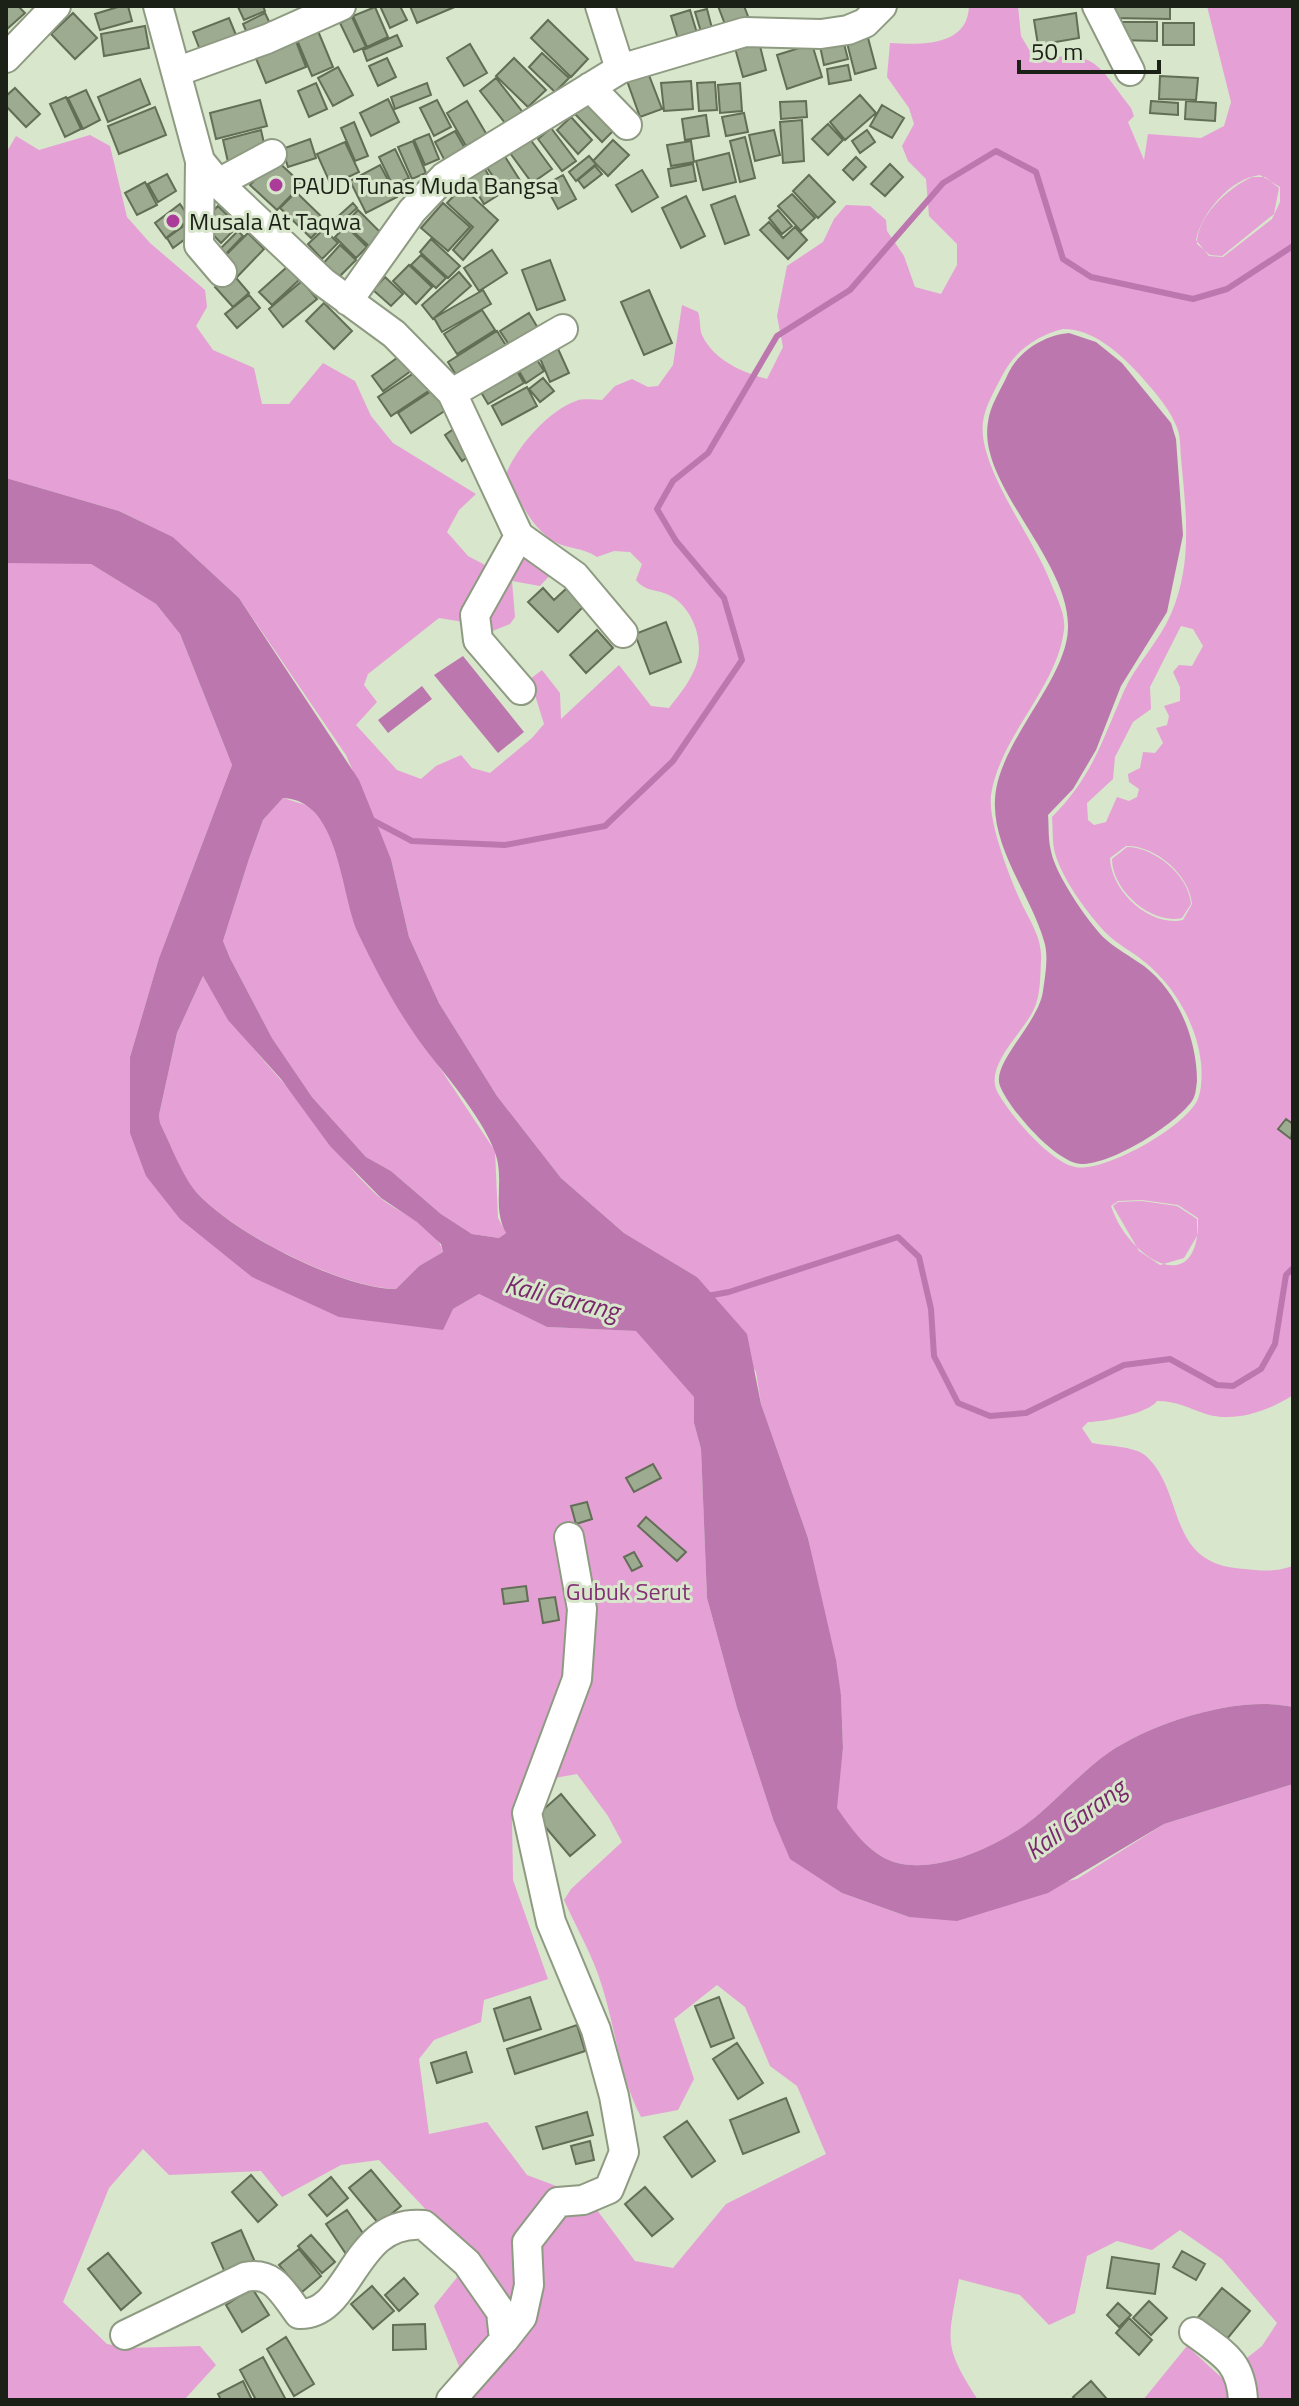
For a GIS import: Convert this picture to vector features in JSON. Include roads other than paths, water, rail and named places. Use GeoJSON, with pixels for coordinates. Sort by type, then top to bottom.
{"type":"FeatureCollection","features":[{"type":"Feature","properties":{"kind":"street"},"geometry":{"type":"LineString","coordinates":[[6,58],[56,6]]}},
{"type":"Feature","properties":{"kind":"street"},"geometry":{"type":"LineString","coordinates":[[158,6],[200,161],[199,245],[222,272]]}},
{"type":"Feature","properties":{"kind":"street"},"geometry":{"type":"LineString","coordinates":[[176,72],[267,39],[341,6]]}},
{"type":"Feature","properties":{"kind":"street"},"geometry":{"type":"LineString","coordinates":[[600,6],[620,69]]}},
{"type":"Feature","properties":{"kind":"street"},"geometry":{"type":"LineString","coordinates":[[348,301],[412,211],[444,177],[620,69],[745,32],[821,34],[848,30],[865,23],[882,6]]}},
{"type":"Feature","properties":{"kind":"street"},"geometry":{"type":"LineString","coordinates":[[1097,6],[1130,71]]}},
{"type":"Feature","properties":{"kind":"street"},"geometry":{"type":"LineString","coordinates":[[590,87],[627,125]]}},
{"type":"Feature","properties":{"kind":"street"},"geometry":{"type":"LineString","coordinates":[[218,183],[272,154]]}},
{"type":"Feature","properties":{"kind":"street"},"geometry":{"type":"LineString","coordinates":[[200,161],[218,183],[323,282],[405,344],[452,393],[519,536],[575,576],[623,633]]}},
{"type":"Feature","properties":{"kind":"street"},"geometry":{"type":"LineString","coordinates":[[452,393],[563,329]]}},
{"type":"Feature","properties":{"kind":"street"},"geometry":{"type":"LineString","coordinates":[[519,536],[475,615],[478,640],[521,690]]}},
{"type":"Feature","properties":{"kind":"street"},"geometry":{"type":"LineString","coordinates":[[451,2400],[522,2317],[529,2285],[527,2242],[543,2217],[558,2202],[583,2200],[609,2189],[624,2152],[600,2043],[551,1922],[527,1813],[577,1679],[582,1609],[569,1537]]}},
{"type":"Feature","properties":{"kind":"street"},"geometry":{"type":"LineString","coordinates":[[125,2335],[245,2277],[261,2274],[273,2279],[299,2314],[310,2315],[324,2309],[362,2255],[381,2234],[411,2224],[424,2225],[467,2263],[501,2312],[501,2344]]}},
{"type":"Feature","properties":{"kind":"street"},"geometry":{"type":"LineString","coordinates":[[1194,2332],[1227,2356],[1242,2376],[1243,2400]]}},
{"type":"Feature","properties":{"kind":"water"},"geometry":{"type":"Polygon","coordinates":[[[1069,333],[1096,342],[1122,363],[1171,423],[1176,439],[1183,535],[1167,612],[1121,686],[1096,750],[1073,789],[1048,815],[1050,846],[1065,884],[1096,929],[1156,977],[1176,1003],[1194,1049],[1197,1081],[1192,1101],[1157,1132],[1109,1158],[1081,1164],[1059,1155],[1034,1133],[1000,1086],[1002,1066],[1040,1003],[1046,959],[1038,924],[1000,836],[995,799],[999,777],[1008,756],[1057,669],[1068,628],[1065,602],[1055,576],[996,471],[988,446],[991,410],[1017,359],[1041,341],[1069,333]]]}},
{"type":"Feature","properties":{"kind":"water","name":"Kali Garang"},"geometry":{"type":"Polygon","coordinates":[[[6,478],[119,511],[173,537],[239,598],[359,780],[391,859],[409,937],[439,1003],[497,1096],[561,1178],[624,1233],[697,1277],[747,1334],[761,1404],[808,1538],[836,1660],[843,1748],[837,1808],[869,1847],[894,1862],[912,1865],[951,1861],[971,1854],[1025,1825],[1108,1753],[1149,1731],[1222,1708],[1271,1704],[1293,1707],[1293,1784],[1164,1824],[1048,1893],[957,1921],[909,1917],[842,1893],[790,1859],[773,1819],[737,1708],[707,1598],[701,1449],[694,1423],[694,1397],[636,1331],[547,1327],[479,1294],[453,1309],[443,1330],[339,1317],[252,1277],[180,1219],[146,1176],[130,1133],[130,1057],[159,958],[232,765],[180,634],[156,604],[91,564],[6,563],[6,478]],[[283,798],[263,820],[249,859],[223,941],[230,958],[272,1038],[312,1097],[366,1157],[391,1171],[441,1214],[472,1234],[499,1238],[506,1233],[499,1213],[499,1171],[489,1139],[468,1105],[414,1033],[375,967],[352,916],[327,831],[316,814],[302,803],[283,798]],[[203,976],[177,1033],[159,1115],[187,1178],[215,1210],[263,1242],[347,1280],[396,1289],[419,1266],[443,1252],[441,1244],[417,1222],[381,1198],[330,1146],[281,1079],[228,1020],[203,976]]]}},
{"type":"Feature","properties":{"kind":"water"},"geometry":{"type":"Polygon","coordinates":[[[463,656],[524,732],[498,753],[434,675],[463,656]]]}},
{"type":"Feature","properties":{"kind":"water"},"geometry":{"type":"Polygon","coordinates":[[[422,686],[432,699],[388,733],[378,720],[422,686]]]}},
{"type":"Feature","properties":{"kind":"waterway"},"geometry":{"type":"LineString","coordinates":[[372,820],[412,841],[505,845],[605,826],[673,761],[742,660],[724,598],[676,541],[657,509],[673,481],[708,453],[777,336],[850,290],[943,183],[996,151],[1036,172],[1063,259],[1091,277],[1193,299],[1227,289],[1293,246]]}},
{"type":"Feature","properties":{"kind":"waterway"},"geometry":{"type":"LineString","coordinates":[[707,1296],[729,1292],[898,1237],[919,1257],[931,1309],[934,1356],[958,1403],[990,1416],[1026,1413],[1124,1365],[1170,1359],[1217,1385],[1233,1386],[1261,1369],[1275,1344],[1286,1275],[1293,1268]]}},
{"type":"Feature","properties":{"kind":"place","name":"PAUD Tunas Muda Bangsa"},"geometry":{"type":"Point","coordinates":[276,185]}},
{"type":"Feature","properties":{"kind":"place","name":"Musala At Taqwa"},"geometry":{"type":"Point","coordinates":[173,221]}},
{"type":"Feature","properties":{"kind":"park label","name":"Gubuk Serut"},"geometry":{"type":"Point","coordinates":[628,1591]}}]}
